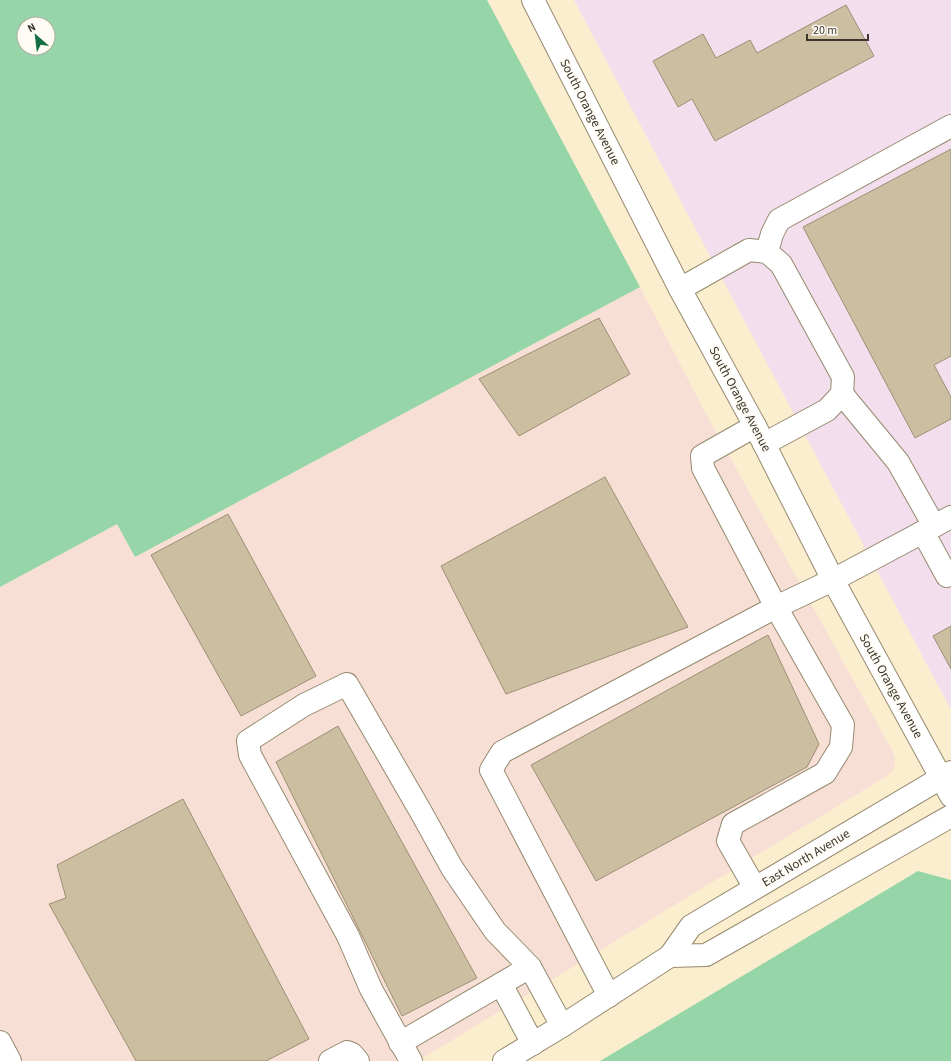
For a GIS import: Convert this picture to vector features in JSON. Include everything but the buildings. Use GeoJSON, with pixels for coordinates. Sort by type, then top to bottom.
{"type":"FeatureCollection","features":[{"type":"Feature","properties":{"kind":"street","name":"South Orange Avenue"},"geometry":{"type":"LineString","coordinates":[[533,0],[680,289],[759,435],[834,580],[946,774],[951,796]]}},
{"type":"Feature","properties":{"kind":"street"},"geometry":{"type":"LineString","coordinates":[[767,252],[772,234],[779,220],[951,126]]}},
{"type":"Feature","properties":{"kind":"street"},"geometry":{"type":"LineString","coordinates":[[680,289],[750,250],[767,252],[781,264],[843,377],[842,394],[827,410],[702,456],[704,468],[776,607],[843,725],[841,747],[825,773],[733,824],[728,841],[755,888]]}},
{"type":"Feature","properties":{"kind":"street"},"geometry":{"type":"LineString","coordinates":[[842,394],[898,462],[936,525],[947,576],[951,574]]}},
{"type":"Feature","properties":{"kind":"street"},"geometry":{"type":"LineString","coordinates":[[608,996],[491,770],[502,752],[776,607],[834,580],[936,525]]}},
{"type":"Feature","properties":{"kind":"street"},"geometry":{"type":"LineString","coordinates":[[530,967],[501,984],[406,1052],[371,989],[348,936],[250,755],[248,741],[304,705],[347,684],[452,868],[495,931],[530,967],[562,1026]]}},
{"type":"Feature","properties":{"kind":"street","name":"East North Avenue"},"geometry":{"type":"LineString","coordinates":[[504,1061],[562,1026],[670,956],[691,926],[946,774]]}},
{"type":"Feature","properties":{"kind":"street"},"geometry":{"type":"LineString","coordinates":[[670,956],[706,955],[951,816]]}},
{"type":"Feature","properties":{"kind":"street"},"geometry":{"type":"LineString","coordinates":[[501,984],[533,1044]]}},
{"type":"Feature","properties":{"kind":"street"},"geometry":{"type":"LineString","coordinates":[[0,1042],[10,1061]]}},
{"type":"Feature","properties":{"kind":"street"},"geometry":{"type":"LineString","coordinates":[[330,1061],[347,1052],[352,1054],[358,1061]]}},
{"type":"Feature","properties":{"kind":"shaded area"},"geometry":{"type":"Polygon","coordinates":[[[574,0],[951,0],[951,708],[950,708],[574,0]]]}},
{"type":"Feature","properties":{"kind":"shaded area"},"geometry":{"type":"Polygon","coordinates":[[[640,287],[705,412],[893,752],[895,765],[892,771],[887,776],[418,1061],[0,1061],[0,587],[117,524],[135,557],[640,287]]]}},
{"type":"Feature","properties":{"kind":"green space"},"geometry":{"type":"Polygon","coordinates":[[[0,0],[487,0],[640,287],[135,557],[117,524],[0,587],[0,0]]]}},
{"type":"Feature","properties":{"kind":"green space"},"geometry":{"type":"Polygon","coordinates":[[[918,871],[951,880],[951,1061],[600,1061],[918,871]]]}}]}
